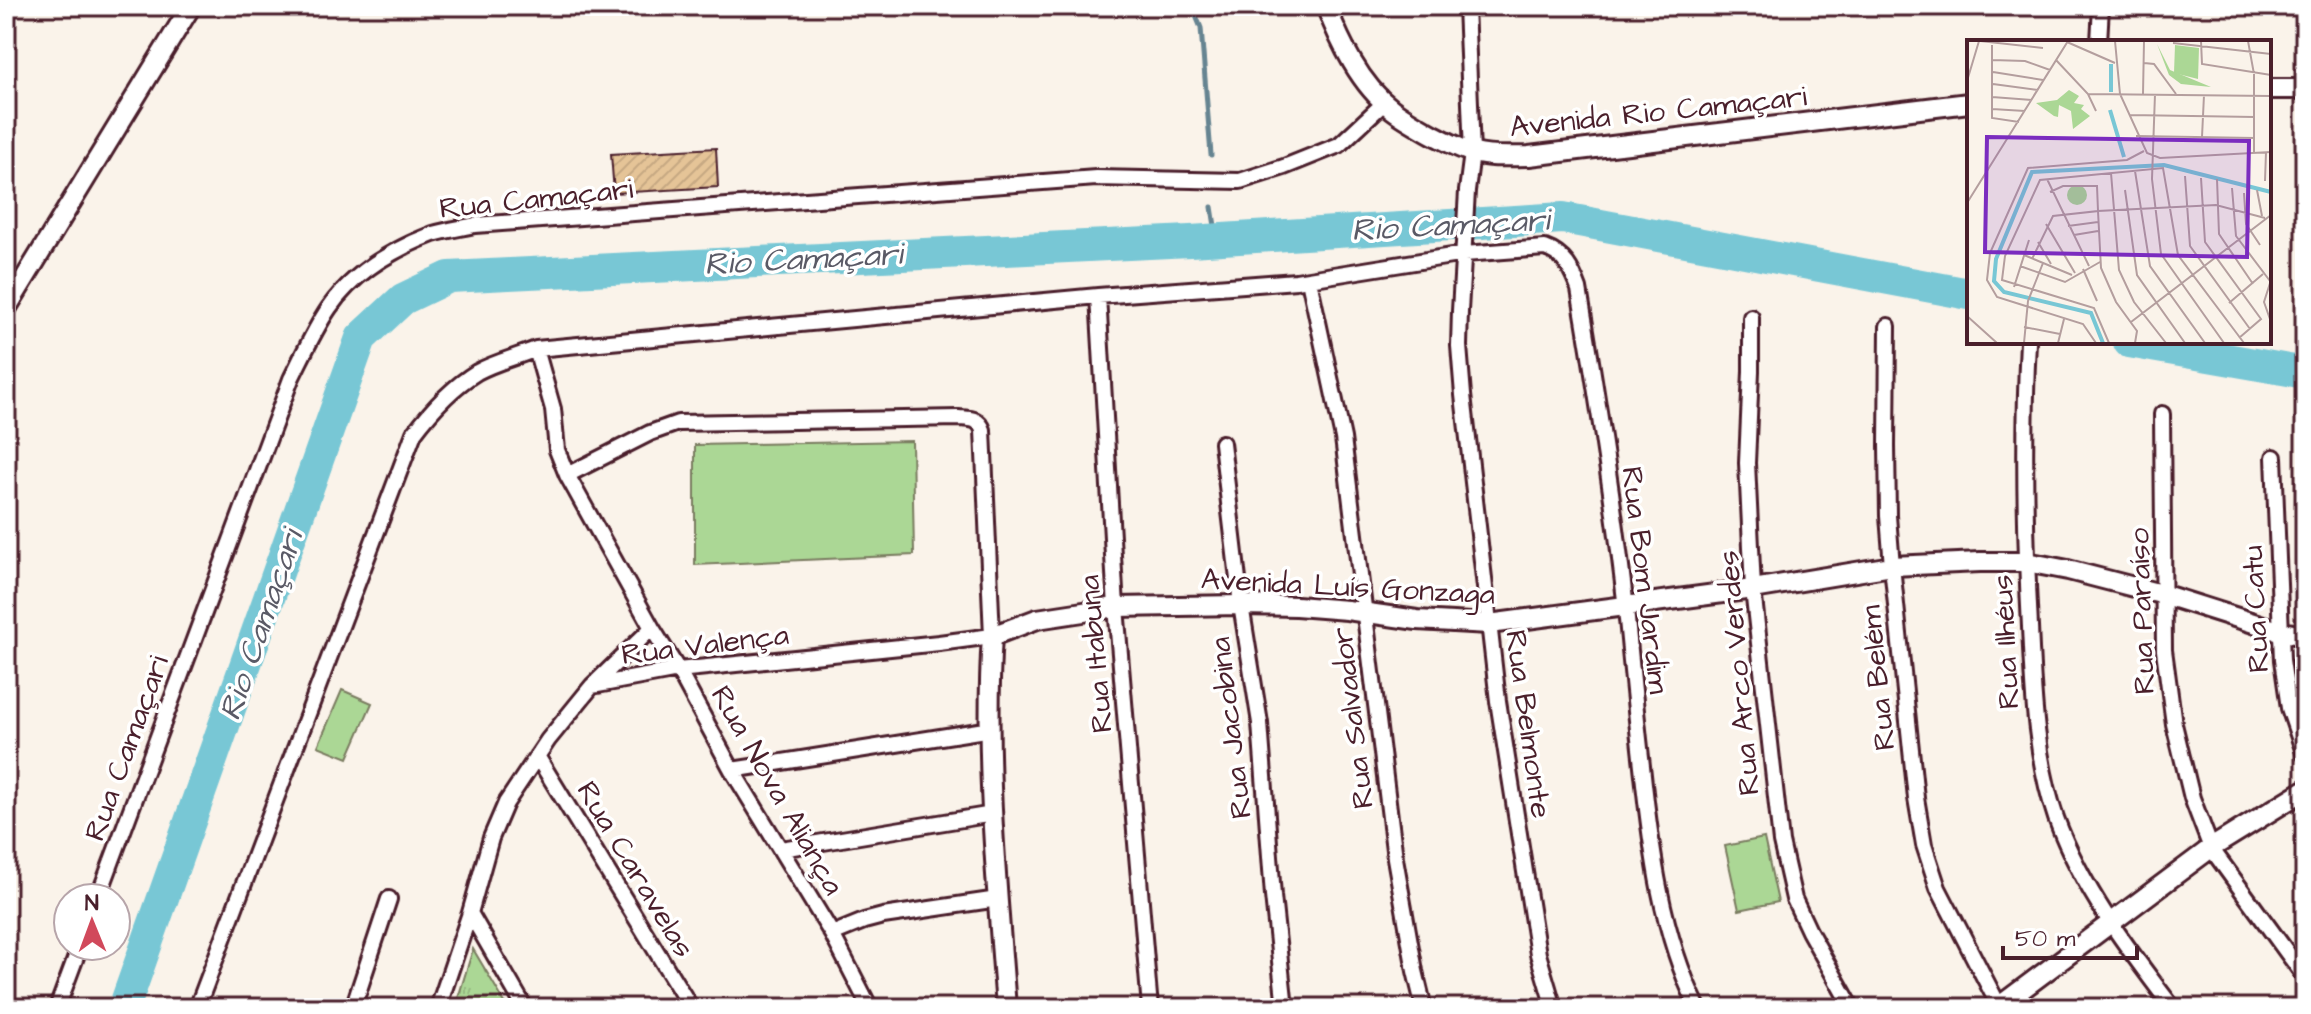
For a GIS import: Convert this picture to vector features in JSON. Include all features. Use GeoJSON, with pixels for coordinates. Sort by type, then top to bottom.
{"type":"FeatureCollection","features":[{"type":"Feature","properties":{"kind":"street"},"geometry":{"type":"LineString","coordinates":[[6,309],[191,6]]}},
{"type":"Feature","properties":{"kind":"street","name":"Avenida Rio Camaçari"},"geometry":{"type":"LineString","coordinates":[[1326,6],[1351,59],[1365,81],[1385,102],[1409,121],[1472,153],[1529,156],[1967,103]]}},
{"type":"Feature","properties":{"kind":"street"},"geometry":{"type":"LineString","coordinates":[[1464,254],[1472,153],[1466,6]]}},
{"type":"Feature","properties":{"kind":"street"},"geometry":{"type":"LineString","coordinates":[[2099,40],[2101,6]]}},
{"type":"Feature","properties":{"kind":"street"},"geometry":{"type":"LineString","coordinates":[[2271,89],[2305,89]]}},
{"type":"Feature","properties":{"kind":"street","name":"Rua Camaçari"},"geometry":{"type":"LineString","coordinates":[[104,882],[291,379],[330,306],[348,285],[398,249],[436,233],[475,225],[1096,178],[1240,181],[1339,145],[1385,102]]}},
{"type":"Feature","properties":{"kind":"street","name":"Rua Bom Jardim"},"geometry":{"type":"LineString","coordinates":[[197,1008],[414,433],[431,410],[479,371],[536,349],[1098,296],[1309,280],[1464,254],[1545,248],[1566,260],[1579,289],[1625,607],[1645,799],[1658,886],[1675,951],[1698,1008]]}},
{"type":"Feature","properties":{"kind":"street","name":"Rua Belmonte"},"geometry":{"type":"LineString","coordinates":[[1464,254],[1459,346],[1472,486],[1498,701],[1538,954],[1554,1008]]}},
{"type":"Feature","properties":{"kind":"street","name":"Rua Salvador"},"geometry":{"type":"LineString","coordinates":[[1309,280],[1342,427],[1395,858],[1424,1008]]}},
{"type":"Feature","properties":{"kind":"street","name":"Rua Itabuna"},"geometry":{"type":"LineString","coordinates":[[1098,296],[1116,607],[1150,1008]]}},
{"type":"Feature","properties":{"kind":"street","name":"Rua Arco Verdes"},"geometry":{"type":"LineString","coordinates":[[1751,317],[1747,463],[1753,589],[1776,800],[1794,899],[1852,1008]]}},
{"type":"Feature","properties":{"kind":"street","name":"Rua Belém"},"geometry":{"type":"LineString","coordinates":[[1888,326],[1887,446],[1892,566],[1909,742],[1924,845],[1938,888],[1998,1007]]}},
{"type":"Feature","properties":{"kind":"street","name":"Rua Ilhéus"},"geometry":{"type":"LineString","coordinates":[[2028,344],[2024,447],[2026,562],[2037,738],[2045,779],[2057,820],[2088,887],[2110,923],[2173,1008]]}},
{"type":"Feature","properties":{"kind":"street","name":"Rua Nova Aliança"},"geometry":{"type":"LineString","coordinates":[[536,349],[553,409],[557,450],[567,475],[732,770],[832,934],[870,1008]]}},
{"type":"Feature","properties":{"kind":"street","name":"Rua Paraíso"},"geometry":{"type":"LineString","coordinates":[[2162,414],[2164,650],[2174,724],[2192,798],[2211,848],[2305,977]]}},
{"type":"Feature","properties":{"kind":"street"},"geometry":{"type":"LineString","coordinates":[[567,475],[650,433],[678,423],[959,418],[976,420],[981,424],[992,636],[989,688],[993,814],[1006,1008]]}},
{"type":"Feature","properties":{"kind":"street","name":"Rua Jacobina"},"geometry":{"type":"LineString","coordinates":[[1222,443],[1241,605],[1260,723],[1285,1008]]}},
{"type":"Feature","properties":{"kind":"street","name":"Rua Catu"},"geometry":{"type":"LineString","coordinates":[[2274,457],[2282,660],[2289,708],[2305,755]]}},
{"type":"Feature","properties":{"kind":"street","name":"Avenida Luís Gonzaga"},"geometry":{"type":"LineString","coordinates":[[992,636],[1037,619],[1116,607],[1322,607],[1430,621],[1489,624],[1753,589],[1892,566],[1980,562],[2026,562],[2068,570],[2305,636]]}},
{"type":"Feature","properties":{"kind":"street"},"geometry":{"type":"LineString","coordinates":[[592,686],[652,628]]}},
{"type":"Feature","properties":{"kind":"street","name":"Rua Valença"},"geometry":{"type":"LineString","coordinates":[[438,1008],[502,811],[537,756],[592,686],[678,670],[992,636]]}},
{"type":"Feature","properties":{"kind":"street"},"geometry":{"type":"LineString","coordinates":[[732,770],[991,729]]}},
{"type":"Feature","properties":{"kind":"street","name":"Rua Caravelas"},"geometry":{"type":"LineString","coordinates":[[537,756],[691,1008]]}},
{"type":"Feature","properties":{"kind":"street"},"geometry":{"type":"LineString","coordinates":[[1998,1007],[2211,848],[2305,790]]}},
{"type":"Feature","properties":{"kind":"street"},"geometry":{"type":"LineString","coordinates":[[781,849],[993,814]]}},
{"type":"Feature","properties":{"kind":"street"},"geometry":{"type":"LineString","coordinates":[[353,1008],[389,899]]}},
{"type":"Feature","properties":{"kind":"street"},"geometry":{"type":"LineString","coordinates":[[832,934],[883,916],[998,899]]}},
{"type":"Feature","properties":{"kind":"street"},"geometry":{"type":"LineString","coordinates":[[470,913],[525,1008]]}},
{"type":"Feature","properties":{"kind":"street"},"geometry":{"type":"LineString","coordinates":[[57,1008],[74,962]]}},
{"type":"Feature","properties":{"kind":"green space"},"geometry":{"type":"Polygon","coordinates":[[[912,441],[914,555],[695,565],[695,445],[912,441]]]}},
{"type":"Feature","properties":{"kind":"green space"},"geometry":{"type":"Polygon","coordinates":[[[342,690],[372,703],[348,758],[318,746],[342,690]]]}},
{"type":"Feature","properties":{"kind":"green space"},"geometry":{"type":"Polygon","coordinates":[[[1764,838],[1778,902],[1739,910],[1725,846],[1764,838]]]}},
{"type":"Feature","properties":{"kind":"green space"},"geometry":{"type":"Polygon","coordinates":[[[473,949],[508,1008],[455,1008],[473,949]]]}},
{"type":"Feature","properties":{"kind":"building"},"geometry":{"type":"Polygon","coordinates":[[[716,148],[718,187],[614,193],[611,154],[716,148]]]}},
{"type":"Feature","properties":{"kind":"waterway"},"geometry":{"type":"LineString","coordinates":[[1192,6],[1201,28],[1211,155]]}},
{"type":"Feature","properties":{"kind":"waterway"},"geometry":{"type":"LineString","coordinates":[[1212,207],[1217,239]]}},
{"type":"Feature","properties":{"kind":"waterway","name":"Rio Camaçari"},"geometry":{"type":"LineString","coordinates":[[124,1008],[361,338],[403,299],[449,277],[1190,241],[1563,218],[1967,294]]}},
{"type":"Feature","properties":{"kind":"waterway","name":"Rio Camaçari"},"geometry":{"type":"LineString","coordinates":[[2140,344],[2305,373]]}}]}
